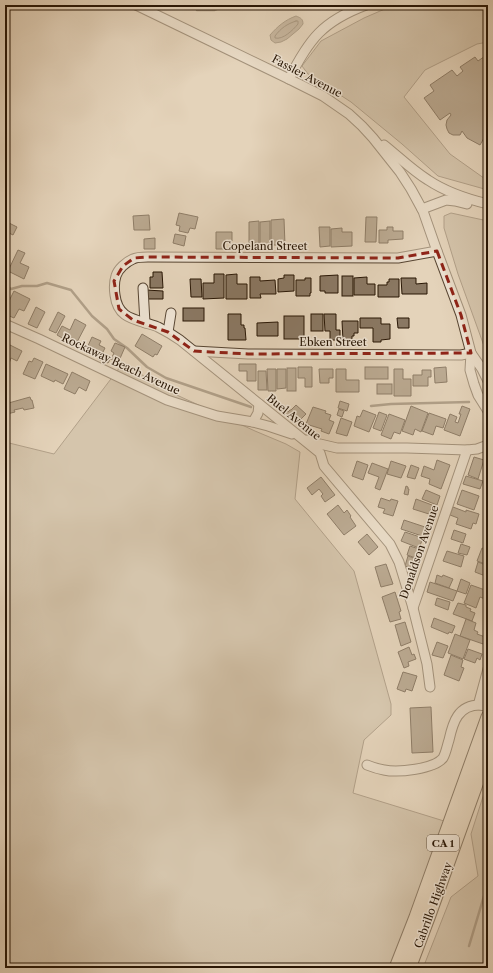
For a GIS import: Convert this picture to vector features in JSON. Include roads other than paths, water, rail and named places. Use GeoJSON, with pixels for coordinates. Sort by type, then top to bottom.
{"type":"FeatureCollection","features":[{"type":"Feature","properties":{"kind":"highway","name":"Cabrillo Highway"},"geometry":{"type":"LineString","coordinates":[[396,968],[416,917],[488,717]]}},
{"type":"Feature","properties":{"kind":"highway","name":"Cabrillo Highway"},"geometry":{"type":"LineString","coordinates":[[409,968],[488,751]]}},
{"type":"Feature","properties":{"kind":"street","name":"Fassler Avenue"},"geometry":{"type":"LineString","coordinates":[[136,5],[289,79],[332,102],[349,114],[362,126],[387,154],[411,189],[422,209],[461,315],[471,353],[470,370],[474,384],[488,411]]}},
{"type":"Feature","properties":{"kind":"street"},"geometry":{"type":"LineString","coordinates":[[289,79],[303,53],[323,28],[346,14],[366,5]]}},
{"type":"Feature","properties":{"kind":"street"},"geometry":{"type":"LineString","coordinates":[[362,126],[430,181],[463,197],[488,204]]}},
{"type":"Feature","properties":{"kind":"street"},"geometry":{"type":"LineString","coordinates":[[422,209],[446,200],[488,208]]}},
{"type":"Feature","properties":{"kind":"street","name":"Copeland Street"},"geometry":{"type":"LineString","coordinates":[[114,291],[114,281],[117,273],[122,266],[134,258],[398,258],[437,251]]}},
{"type":"Feature","properties":{"kind":"street"},"geometry":{"type":"LineString","coordinates":[[143,288],[145,323]]}},
{"type":"Feature","properties":{"kind":"street","name":"Buel Avenue"},"geometry":{"type":"LineString","coordinates":[[114,291],[115,301],[119,309],[126,316],[133,320],[168,332],[180,340],[320,453],[324,466],[390,544],[399,562],[413,608]]}},
{"type":"Feature","properties":{"kind":"street"},"geometry":{"type":"LineString","coordinates":[[168,332],[171,313]]}},
{"type":"Feature","properties":{"kind":"street","name":"Rockaway Beach Avenue"},"geometry":{"type":"LineString","coordinates":[[5,324],[167,400],[218,416],[268,426],[320,444],[337,448],[467,450],[488,446]]}},
{"type":"Feature","properties":{"kind":"street","name":"Ebken Street"},"geometry":{"type":"LineString","coordinates":[[194,351],[248,354],[461,355],[471,353]]}},
{"type":"Feature","properties":{"kind":"street","name":"Fassler Avenue"},"geometry":{"type":"LineString","coordinates":[[471,353],[488,380]]}},
{"type":"Feature","properties":{"kind":"street"},"geometry":{"type":"LineString","coordinates":[[253,422],[258,413],[259,404]]}},
{"type":"Feature","properties":{"kind":"street","name":"Donaldson Avenue"},"geometry":{"type":"LineString","coordinates":[[430,687],[427,664],[413,608],[467,450]]}},
{"type":"Feature","properties":{"kind":"street"},"geometry":{"type":"LineString","coordinates":[[484,706],[479,702],[488,669]]}},
{"type":"Feature","properties":{"kind":"street"},"geometry":{"type":"LineString","coordinates":[[367,765],[384,770],[395,771],[420,768],[437,763],[443,757],[456,719],[462,712],[472,705],[484,706]]}},
{"type":"Feature","properties":{"kind":"water"},"geometry":{"type":"Polygon","coordinates":[[[296,16],[303,21],[303,24],[299,29],[281,42],[275,43],[271,40],[270,35],[276,29],[285,21],[296,16]]]}},
{"type":"Feature","properties":{"kind":"waterway"},"geometry":{"type":"LineString","coordinates":[[197,10],[214,10],[227,5]]}},
{"type":"Feature","properties":{"kind":"waterway"},"geometry":{"type":"LineString","coordinates":[[5,285],[11,289],[22,286],[37,286],[47,283],[71,290],[92,316],[107,329],[114,339],[127,348],[147,367],[166,378],[251,407]]}},
{"type":"Feature","properties":{"kind":"waterway"},"geometry":{"type":"LineString","coordinates":[[371,406],[469,402]]}},
{"type":"Feature","properties":{"kind":"waterway"},"geometry":{"type":"LineString","coordinates":[[469,946],[484,896]]}}]}
